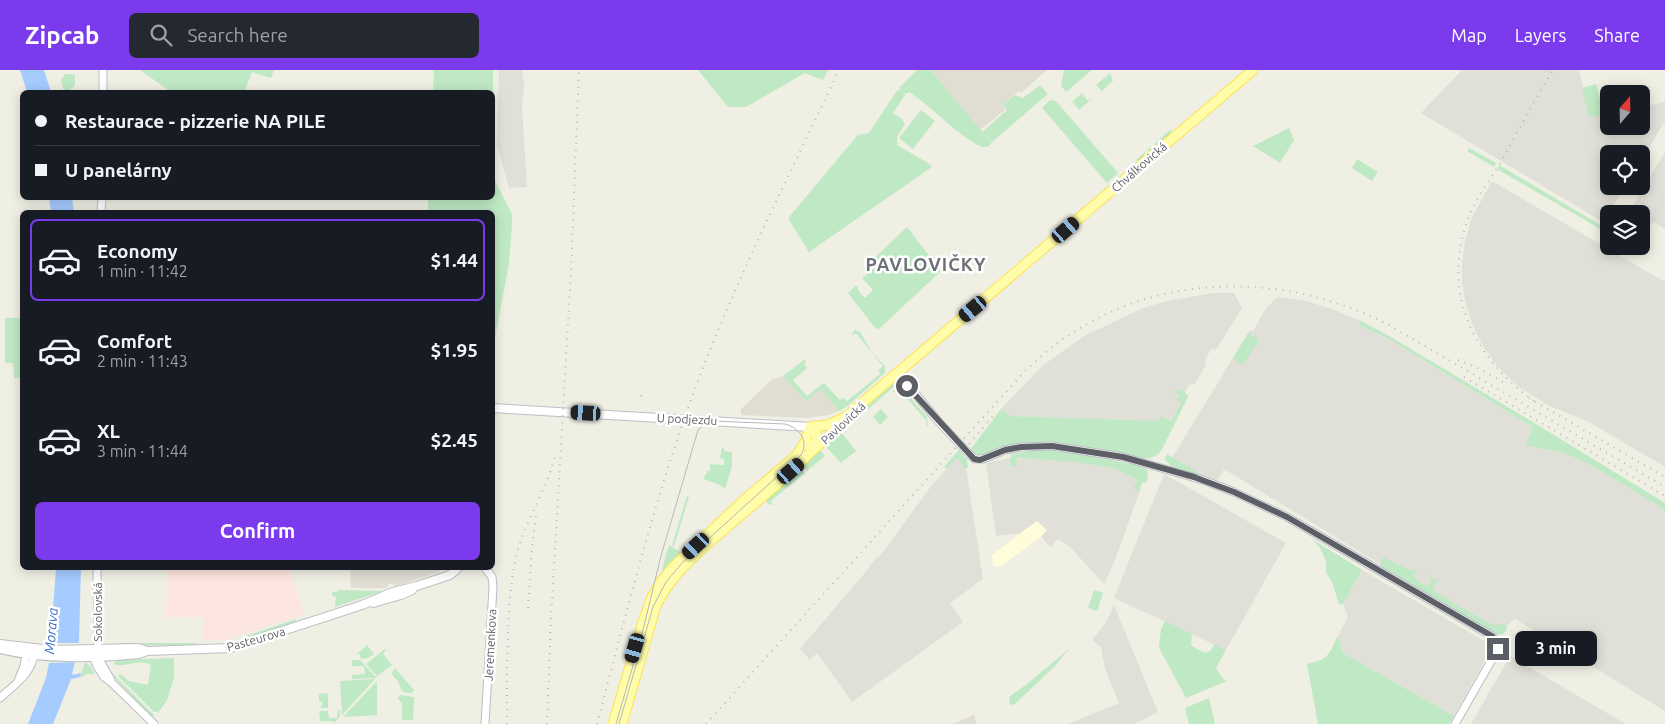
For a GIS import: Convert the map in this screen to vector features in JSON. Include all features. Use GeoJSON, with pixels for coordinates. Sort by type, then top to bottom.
{"type":"FeatureCollection","features":[{"type":"Feature","properties":{"kind":"main road","name":"Chválkovická"},"geometry":{"type":"LineString","coordinates":[[1026,264],[1252,70]]}},
{"type":"Feature","properties":{"kind":"main road","name":"Pavlovická"},"geometry":{"type":"LineString","coordinates":[[663,585],[798,459],[840,426],[848,415],[1026,264]]}},
{"type":"Feature","properties":{"kind":"main road","name":"U podjezdu"},"geometry":{"type":"LineString","coordinates":[[495,408],[813,426],[828,424],[848,415]]}},
{"type":"Feature","properties":{"kind":"main road"},"geometry":{"type":"LineString","coordinates":[[798,459],[816,442],[813,426]]}},
{"type":"Feature","properties":{"kind":"main road","name":"Pavlovická"},"geometry":{"type":"LineString","coordinates":[[663,585],[673,566],[742,501],[777,472],[798,459]]}},
{"type":"Feature","properties":{"kind":"main road","name":"Pasteurova"},"geometry":{"type":"LineString","coordinates":[[87,653],[138,648],[147,651],[230,648],[362,605],[385,594],[450,576],[456,570]]}},
{"type":"Feature","properties":{"kind":"main road"},"geometry":{"type":"LineString","coordinates":[[613,724],[644,619],[663,585]]}},
{"type":"Feature","properties":{"kind":"main road"},"geometry":{"type":"LineString","coordinates":[[622,724],[663,585]]}},
{"type":"Feature","properties":{"kind":"main road"},"geometry":{"type":"LineString","coordinates":[[0,644],[51,656],[87,653]]}},
{"type":"Feature","properties":{"kind":"main road"},"geometry":{"type":"LineString","coordinates":[[0,649],[87,653]]}},
{"type":"Feature","properties":{"kind":"street"},"geometry":{"type":"LineString","coordinates":[[103,90],[104,70]]}},
{"type":"Feature","properties":{"kind":"street"},"geometry":{"type":"LineString","coordinates":[[898,373],[938,421],[974,459],[983,459],[1005,450],[1036,446],[1075,449],[1102,453],[1157,466],[1211,483],[1272,510],[1492,636],[1498,643],[1498,649],[1455,724]]}},
{"type":"Feature","properties":{"kind":"street","name":"Sokolovská"},"geometry":{"type":"LineString","coordinates":[[97,570],[97,652]]}},
{"type":"Feature","properties":{"kind":"street","name":"Jeremenkova"},"geometry":{"type":"LineString","coordinates":[[485,724],[493,587],[492,577],[487,570]]}},
{"type":"Feature","properties":{"kind":"street"},"geometry":{"type":"LineString","coordinates":[[0,698],[18,681],[34,652]]}},
{"type":"Feature","properties":{"kind":"street"},"geometry":{"type":"LineString","coordinates":[[97,652],[112,682],[153,723]]}},
{"type":"Feature","properties":{"kind":"shaded area"},"geometry":{"type":"Polygon","coordinates":[[[499,70],[522,70],[524,84],[522,107],[527,187],[509,188],[497,145],[499,70]]]}},
{"type":"Feature","properties":{"kind":"shaded area"},"geometry":{"type":"Polygon","coordinates":[[[931,70],[1047,70],[1021,93],[1019,91],[1003,104],[1006,109],[980,130],[931,70]]]}},
{"type":"Feature","properties":{"kind":"shaded area"},"geometry":{"type":"Polygon","coordinates":[[[1462,70],[1579,70],[1590,118],[1600,115],[1600,135],[1650,135],[1650,105],[1665,102],[1665,121],[1650,146],[1600,145],[1600,195],[1620,195],[1613,205],[1600,205],[1600,220],[1421,113],[1462,70]]]}},
{"type":"Feature","properties":{"kind":"shaded area"},"geometry":{"type":"Polygon","coordinates":[[[1665,152],[1665,229],[1654,222],[1652,225],[1650,224],[1650,205],[1633,205],[1639,195],[1650,195],[1650,177],[1665,152]]]}},
{"type":"Feature","properties":{"kind":"shaded area"},"geometry":{"type":"Polygon","coordinates":[[[1492,181],[1600,244],[1600,255],[1619,255],[1665,282],[1665,467],[1589,422],[1550,406],[1520,388],[1497,366],[1481,343],[1471,321],[1465,301],[1462,263],[1471,219],[1492,181]]]}},
{"type":"Feature","properties":{"kind":"shaded area"},"geometry":{"type":"Polygon","coordinates":[[[1213,293],[1234,293],[1242,308],[1216,350],[1212,348],[1195,384],[1189,385],[1185,392],[1187,396],[1171,422],[1011,416],[1001,409],[1042,366],[1084,336],[1143,308],[1167,301],[1213,293]]]}},
{"type":"Feature","properties":{"kind":"shaded area"},"geometry":{"type":"Polygon","coordinates":[[[1278,297],[1306,301],[1361,321],[1360,325],[1387,338],[1533,427],[1527,439],[1527,446],[1561,452],[1589,464],[1665,510],[1665,711],[1515,619],[1496,635],[1224,469],[1218,480],[1207,478],[1172,458],[1250,330],[1253,331],[1266,308],[1278,297]]]}},
{"type":"Feature","properties":{"kind":"shaded area"},"geometry":{"type":"Polygon","coordinates":[[[783,376],[806,401],[821,389],[839,411],[829,415],[806,418],[741,415],[741,409],[771,380],[783,376]]]}},
{"type":"Feature","properties":{"kind":"shaded area"},"geometry":{"type":"Polygon","coordinates":[[[957,457],[966,468],[983,579],[950,603],[963,622],[852,702],[817,653],[810,660],[800,649],[877,557],[880,556],[929,489],[957,457]]]}},
{"type":"Feature","properties":{"kind":"shaded area"},"geometry":{"type":"Polygon","coordinates":[[[1010,458],[1082,462],[1114,468],[1143,482],[1114,563],[1104,584],[1070,547],[1058,539],[1051,547],[1041,537],[1047,530],[1037,521],[1020,533],[996,536],[986,463],[1010,458]]]}},
{"type":"Feature","properties":{"kind":"shaded area"},"geometry":{"type":"Polygon","coordinates":[[[1164,474],[1286,543],[1226,650],[1114,598],[1164,474]]]}},
{"type":"Feature","properties":{"kind":"shaded area"},"geometry":{"type":"Polygon","coordinates":[[[1037,521],[1047,530],[1041,537],[1001,566],[993,567],[992,555],[1037,521]]]}},
{"type":"Feature","properties":{"kind":"shaded area"},"geometry":{"type":"Polygon","coordinates":[[[167,570],[291,570],[304,615],[224,640],[203,640],[203,617],[166,617],[167,570]]]}},
{"type":"Feature","properties":{"kind":"shaded area"},"geometry":{"type":"Polygon","coordinates":[[[350,570],[441,570],[395,587],[393,584],[389,584],[387,588],[351,588],[350,570]]]}},
{"type":"Feature","properties":{"kind":"shaded area"},"geometry":{"type":"Polygon","coordinates":[[[1362,570],[1493,646],[1454,716],[1343,653],[1339,638],[1336,639],[1348,617],[1343,604],[1362,570]]]}},
{"type":"Feature","properties":{"kind":"shaded area"},"geometry":{"type":"Polygon","coordinates":[[[1114,605],[1158,712],[1134,724],[1068,724],[1119,703],[1105,669],[1101,647],[1092,640],[1106,622],[1114,605]]]}},
{"type":"Feature","properties":{"kind":"shaded area"},"geometry":{"type":"Polygon","coordinates":[[[1510,656],[1626,724],[1471,724],[1510,656]]]}},
{"type":"Feature","properties":{"kind":"shaded area"},"geometry":{"type":"Polygon","coordinates":[[[974,715],[977,724],[952,724],[974,715]]]}},
{"type":"Feature","properties":{"kind":"green space"},"geometry":{"type":"Polygon","coordinates":[[[140,70],[274,70],[271,78],[252,72],[245,90],[168,90],[140,70]]]}},
{"type":"Feature","properties":{"kind":"green space"},"geometry":{"type":"Polygon","coordinates":[[[434,70],[493,70],[493,90],[433,90],[434,70]]]}},
{"type":"Feature","properties":{"kind":"green space"},"geometry":{"type":"Polygon","coordinates":[[[698,70],[828,70],[823,80],[805,73],[746,107],[728,107],[698,70]]]}},
{"type":"Feature","properties":{"kind":"green space"},"geometry":{"type":"Polygon","coordinates":[[[917,70],[931,70],[982,132],[1007,110],[1003,104],[1015,95],[1023,98],[1040,85],[1048,94],[992,142],[984,134],[992,143],[987,147],[982,147],[972,142],[909,92],[906,94],[903,92],[905,95],[893,113],[901,118],[905,124],[897,137],[897,145],[932,167],[809,252],[789,217],[858,135],[869,133],[896,92],[902,91],[899,88],[917,70]]]}},
{"type":"Feature","properties":{"kind":"green space"},"geometry":{"type":"Polygon","coordinates":[[[1064,70],[1092,70],[1066,92],[1061,86],[1064,70]]]}},
{"type":"Feature","properties":{"kind":"green space"},"geometry":{"type":"Polygon","coordinates":[[[1110,73],[1113,81],[1102,91],[1096,85],[1110,73]]]}},
{"type":"Feature","properties":{"kind":"green space"},"geometry":{"type":"Polygon","coordinates":[[[65,74],[75,75],[75,85],[70,90],[65,90],[61,80],[65,74]]]}},
{"type":"Feature","properties":{"kind":"green space"},"geometry":{"type":"Polygon","coordinates":[[[1596,84],[1600,99],[1600,115],[1589,118],[1582,88],[1596,84]]]}},
{"type":"Feature","properties":{"kind":"green space"},"geometry":{"type":"Polygon","coordinates":[[[1082,93],[1088,101],[1094,97],[1079,110],[1071,100],[1073,101],[1082,93]]]}},
{"type":"Feature","properties":{"kind":"green space"},"geometry":{"type":"Polygon","coordinates":[[[1050,100],[1056,101],[1118,173],[1107,183],[1042,108],[1050,100]]]}},
{"type":"Feature","properties":{"kind":"green space"},"geometry":{"type":"Polygon","coordinates":[[[921,110],[935,121],[913,149],[899,138],[921,110]]]}},
{"type":"Feature","properties":{"kind":"green space"},"geometry":{"type":"Polygon","coordinates":[[[1289,128],[1294,140],[1280,163],[1253,146],[1289,128]]]}},
{"type":"Feature","properties":{"kind":"green space"},"geometry":{"type":"Polygon","coordinates":[[[1171,129],[1171,133],[1139,163],[1136,160],[1171,129]]]}},
{"type":"Feature","properties":{"kind":"green space"},"geometry":{"type":"Polygon","coordinates":[[[1469,148],[1496,163],[1494,167],[1467,151],[1469,148]]]}},
{"type":"Feature","properties":{"kind":"green space"},"geometry":{"type":"Polygon","coordinates":[[[1357,159],[1378,172],[1372,181],[1352,168],[1357,159]]]}},
{"type":"Feature","properties":{"kind":"green space"},"geometry":{"type":"Polygon","coordinates":[[[1499,165],[1600,225],[1600,229],[1497,169],[1499,165]]]}},
{"type":"Feature","properties":{"kind":"green space"},"geometry":{"type":"Polygon","coordinates":[[[495,181],[512,214],[512,225],[509,264],[495,338],[495,210],[428,210],[428,200],[495,200],[495,181]]]}},
{"type":"Feature","properties":{"kind":"green space"},"geometry":{"type":"Polygon","coordinates":[[[907,227],[941,271],[879,329],[875,328],[848,293],[857,286],[865,298],[873,290],[862,278],[867,274],[863,269],[907,227]]]}},
{"type":"Feature","properties":{"kind":"green space"},"geometry":{"type":"Polygon","coordinates":[[[5,318],[20,318],[20,378],[14,378],[13,363],[5,363],[5,318]]]}},
{"type":"Feature","properties":{"kind":"green space"},"geometry":{"type":"Polygon","coordinates":[[[1361,321],[1536,424],[1665,503],[1665,510],[1589,464],[1561,452],[1527,446],[1527,440],[1533,427],[1387,338],[1359,325],[1361,321]]]}},
{"type":"Feature","properties":{"kind":"green space"},"geometry":{"type":"Polygon","coordinates":[[[855,330],[860,332],[872,352],[885,366],[885,373],[839,411],[821,389],[806,401],[783,376],[804,360],[807,368],[793,380],[807,396],[824,383],[840,400],[843,398],[847,401],[880,374],[878,371],[883,366],[856,333],[852,334],[855,330]]]}},
{"type":"Feature","properties":{"kind":"green space"},"geometry":{"type":"Polygon","coordinates":[[[1248,333],[1259,340],[1243,365],[1233,358],[1248,333]]]}},
{"type":"Feature","properties":{"kind":"green space"},"geometry":{"type":"Polygon","coordinates":[[[897,384],[866,411],[856,416],[892,385],[897,384]]]}},
{"type":"Feature","properties":{"kind":"green space"},"geometry":{"type":"Polygon","coordinates":[[[902,388],[927,417],[928,426],[926,420],[902,393],[897,391],[892,393],[894,390],[902,388]]]}},
{"type":"Feature","properties":{"kind":"green space"},"geometry":{"type":"Polygon","coordinates":[[[1176,389],[1185,392],[1188,396],[1187,399],[1161,451],[1156,456],[1149,458],[1134,458],[1104,450],[1047,443],[1013,445],[980,456],[975,456],[967,448],[970,450],[1001,409],[1011,416],[1159,421],[1161,416],[1171,421],[1182,403],[1171,397],[1178,399],[1180,395],[1174,391],[1176,389]]]}},
{"type":"Feature","properties":{"kind":"green space"},"geometry":{"type":"Polygon","coordinates":[[[881,409],[888,417],[880,425],[873,417],[881,409]]]}},
{"type":"Feature","properties":{"kind":"green space"},"geometry":{"type":"Polygon","coordinates":[[[841,432],[856,451],[841,463],[825,446],[841,432]]]}},
{"type":"Feature","properties":{"kind":"green space"},"geometry":{"type":"Polygon","coordinates":[[[722,447],[724,451],[732,452],[732,466],[725,489],[718,484],[703,479],[708,471],[710,471],[710,464],[724,465],[724,459],[720,458],[722,447]]]}},
{"type":"Feature","properties":{"kind":"green space"},"geometry":{"type":"Polygon","coordinates":[[[820,450],[825,456],[807,471],[803,465],[820,450]]]}},
{"type":"Feature","properties":{"kind":"green space"},"geometry":{"type":"Polygon","coordinates":[[[959,450],[967,460],[968,468],[965,468],[957,458],[946,469],[944,467],[959,450]]]}},
{"type":"Feature","properties":{"kind":"green space"},"geometry":{"type":"Polygon","coordinates":[[[1037,450],[1081,454],[1137,465],[1147,470],[1148,477],[1146,483],[1142,482],[1138,491],[1133,489],[1138,480],[1114,468],[1075,462],[1017,458],[1016,467],[1010,466],[1011,454],[1037,450]]]}},
{"type":"Feature","properties":{"kind":"green space"},"geometry":{"type":"Polygon","coordinates":[[[1167,454],[1207,478],[1171,466],[1165,459],[1167,454]]]}},
{"type":"Feature","properties":{"kind":"green space"},"geometry":{"type":"Polygon","coordinates":[[[800,468],[805,473],[771,501],[773,505],[768,504],[766,500],[768,497],[800,468]]]}},
{"type":"Feature","properties":{"kind":"green space"},"geometry":{"type":"Polygon","coordinates":[[[687,496],[689,497],[674,546],[672,545],[687,496]]]}},
{"type":"Feature","properties":{"kind":"green space"},"geometry":{"type":"Polygon","coordinates":[[[1312,539],[1362,570],[1343,604],[1339,605],[1333,584],[1326,572],[1326,561],[1320,548],[1312,539]]]}},
{"type":"Feature","properties":{"kind":"green space"},"geometry":{"type":"Polygon","coordinates":[[[669,545],[683,554],[665,572],[662,569],[669,545]]]}},
{"type":"Feature","properties":{"kind":"green space"},"geometry":{"type":"Polygon","coordinates":[[[1383,557],[1409,570],[1417,571],[1413,575],[1417,581],[1428,587],[1432,580],[1422,572],[1438,581],[1433,585],[1435,592],[1483,620],[1495,625],[1505,624],[1506,631],[1503,634],[1496,634],[1385,569],[1380,565],[1383,557]]]}},
{"type":"Feature","properties":{"kind":"green space"},"geometry":{"type":"Polygon","coordinates":[[[339,590],[383,591],[335,607],[336,597],[332,596],[332,592],[339,590]]]}},
{"type":"Feature","properties":{"kind":"green space"},"geometry":{"type":"Polygon","coordinates":[[[1094,590],[1103,593],[1097,611],[1088,608],[1094,590]]]}},
{"type":"Feature","properties":{"kind":"green space"},"geometry":{"type":"Polygon","coordinates":[[[296,619],[295,623],[248,638],[246,636],[296,619]]]}},
{"type":"Feature","properties":{"kind":"green space"},"geometry":{"type":"Polygon","coordinates":[[[1165,621],[1192,634],[1191,645],[1197,649],[1206,653],[1215,644],[1226,650],[1216,668],[1223,679],[1227,681],[1186,698],[1159,648],[1161,629],[1165,621]]]}},
{"type":"Feature","properties":{"kind":"green space"},"geometry":{"type":"Polygon","coordinates":[[[1339,637],[1343,653],[1454,716],[1449,724],[1318,724],[1307,664],[1326,657],[1339,637]]]}},
{"type":"Feature","properties":{"kind":"green space"},"geometry":{"type":"Polygon","coordinates":[[[116,643],[197,643],[193,646],[119,645],[116,643]]]}},
{"type":"Feature","properties":{"kind":"green space"},"geometry":{"type":"Polygon","coordinates":[[[367,645],[374,654],[368,658],[361,659],[360,654],[357,654],[367,645]]]}},
{"type":"Feature","properties":{"kind":"green space"},"geometry":{"type":"Polygon","coordinates":[[[385,649],[383,654],[392,665],[377,676],[366,664],[385,649]]]}},
{"type":"Feature","properties":{"kind":"green space"},"geometry":{"type":"Polygon","coordinates":[[[1069,649],[1054,667],[1015,704],[1010,705],[1009,697],[1069,649]]]}},
{"type":"Feature","properties":{"kind":"green space"},"geometry":{"type":"Polygon","coordinates":[[[174,658],[174,678],[167,700],[158,713],[154,712],[118,676],[120,674],[129,681],[148,685],[151,665],[146,663],[114,664],[117,660],[174,658]]]}},
{"type":"Feature","properties":{"kind":"green space"},"geometry":{"type":"Polygon","coordinates":[[[352,660],[360,660],[377,678],[352,679],[352,675],[365,674],[364,666],[352,666],[352,660]]]}},
{"type":"Feature","properties":{"kind":"green space"},"geometry":{"type":"Polygon","coordinates":[[[85,662],[95,674],[87,674],[80,678],[85,662]]]}},
{"type":"Feature","properties":{"kind":"green space"},"geometry":{"type":"Polygon","coordinates":[[[395,668],[414,690],[412,693],[406,693],[401,690],[399,683],[391,673],[395,668]]]}},
{"type":"Feature","properties":{"kind":"green space"},"geometry":{"type":"Polygon","coordinates":[[[109,671],[155,716],[150,716],[110,675],[109,671]]]}},
{"type":"Feature","properties":{"kind":"green space"},"geometry":{"type":"Polygon","coordinates":[[[375,679],[342,715],[340,681],[375,679]]]}},
{"type":"Feature","properties":{"kind":"green space"},"geometry":{"type":"Polygon","coordinates":[[[377,681],[377,715],[343,717],[377,681]]]}},
{"type":"Feature","properties":{"kind":"green space"},"geometry":{"type":"Polygon","coordinates":[[[328,693],[328,708],[320,708],[322,702],[319,701],[319,694],[328,693]]]}},
{"type":"Feature","properties":{"kind":"green space"},"geometry":{"type":"Polygon","coordinates":[[[401,695],[414,697],[413,720],[402,720],[402,703],[397,698],[401,695]]]}},
{"type":"Feature","properties":{"kind":"green space"},"geometry":{"type":"Polygon","coordinates":[[[1209,698],[1215,724],[1189,724],[1185,708],[1209,698]]]}},
{"type":"Feature","properties":{"kind":"green space"},"geometry":{"type":"Polygon","coordinates":[[[338,710],[340,710],[340,716],[334,723],[332,721],[320,721],[319,711],[328,711],[329,718],[337,718],[338,710]]]}},
{"type":"Feature","properties":{"kind":"water"},"geometry":{"type":"Polygon","coordinates":[[[20,70],[44,70],[50,90],[26,90],[20,70]]]}},
{"type":"Feature","properties":{"kind":"water"},"geometry":{"type":"Polygon","coordinates":[[[49,200],[72,200],[74,210],[51,210],[49,200]]]}},
{"type":"Feature","properties":{"kind":"water"},"geometry":{"type":"Polygon","coordinates":[[[56,570],[81,570],[79,640],[72,675],[81,673],[80,677],[71,679],[53,724],[28,724],[46,678],[49,663],[56,570]]]}},
{"type":"Feature","properties":{"kind":"pier"},"geometry":{"type":"Polygon","coordinates":[[[49,643],[81,643],[78,662],[47,663],[49,643]]]}},
{"type":"Feature","properties":{"kind":"tram line"},"geometry":{"type":"LineString","coordinates":[[616,724],[641,638],[661,556],[698,430],[705,424],[713,421],[785,424],[790,426],[802,436],[804,445],[801,455],[683,562],[666,582],[653,607],[619,724]]}},
{"type":"Feature","properties":{"kind":"railway"},"geometry":{"type":"LineString","coordinates":[[547,724],[551,618],[571,272],[579,70]]}},
{"type":"Feature","properties":{"kind":"railway"},"geometry":{"type":"LineString","coordinates":[[597,724],[652,519],[692,397],[743,273],[839,70]]}},
{"type":"Feature","properties":{"kind":"railway"},"geometry":{"type":"LineString","coordinates":[[1534,401],[1513,384],[1494,364],[1479,344],[1468,321],[1461,298],[1458,272],[1461,246],[1472,210],[1553,70]]}},
{"type":"Feature","properties":{"kind":"railway"},"geometry":{"type":"LineString","coordinates":[[706,724],[1025,371],[1069,335],[1106,314],[1145,299],[1186,290],[1227,287],[1269,288],[1310,296],[1350,308],[1389,325],[1665,487]]}},
{"type":"Feature","properties":{"kind":"railway"},"geometry":{"type":"LineString","coordinates":[[1458,360],[1474,366],[1505,383]]}},
{"type":"Feature","properties":{"kind":"railway"},"geometry":{"type":"LineString","coordinates":[[1464,377],[1665,496]]}},
{"type":"Feature","properties":{"kind":"railway"},"geometry":{"type":"LineString","coordinates":[[641,396],[646,391]]}},
{"type":"Feature","properties":{"kind":"railway"},"geometry":{"type":"LineString","coordinates":[[1529,398],[1665,477]]}},
{"type":"Feature","properties":{"kind":"railway"},"geometry":{"type":"LineString","coordinates":[[969,444],[993,416]]}},
{"type":"Feature","properties":{"kind":"railway"},"geometry":{"type":"LineString","coordinates":[[507,724],[508,626],[512,578],[522,538],[548,479],[555,455]]}},
{"type":"Feature","properties":{"kind":"railway"},"geometry":{"type":"LineString","coordinates":[[528,608],[536,516]]}},
{"type":"Feature","properties":{"kind":"district","name":"PAVLOVIČKY"},"geometry":{"type":"Point","coordinates":[926,264]}},
{"type":"Feature","properties":{"kind":"route"},"geometry":{"type":"LineString","coordinates":[[907,386],[968,454],[976,460],[1005,450],[1021,447],[1052,446],[1123,457],[1203,480],[1234,492],[1300,524],[1492,636],[1498,643],[1498,649]]}},
{"type":"Feature","properties":{"kind":"water label","name":"Morava"},"geometry":{"type":"Point","coordinates":[51,631]}}]}
